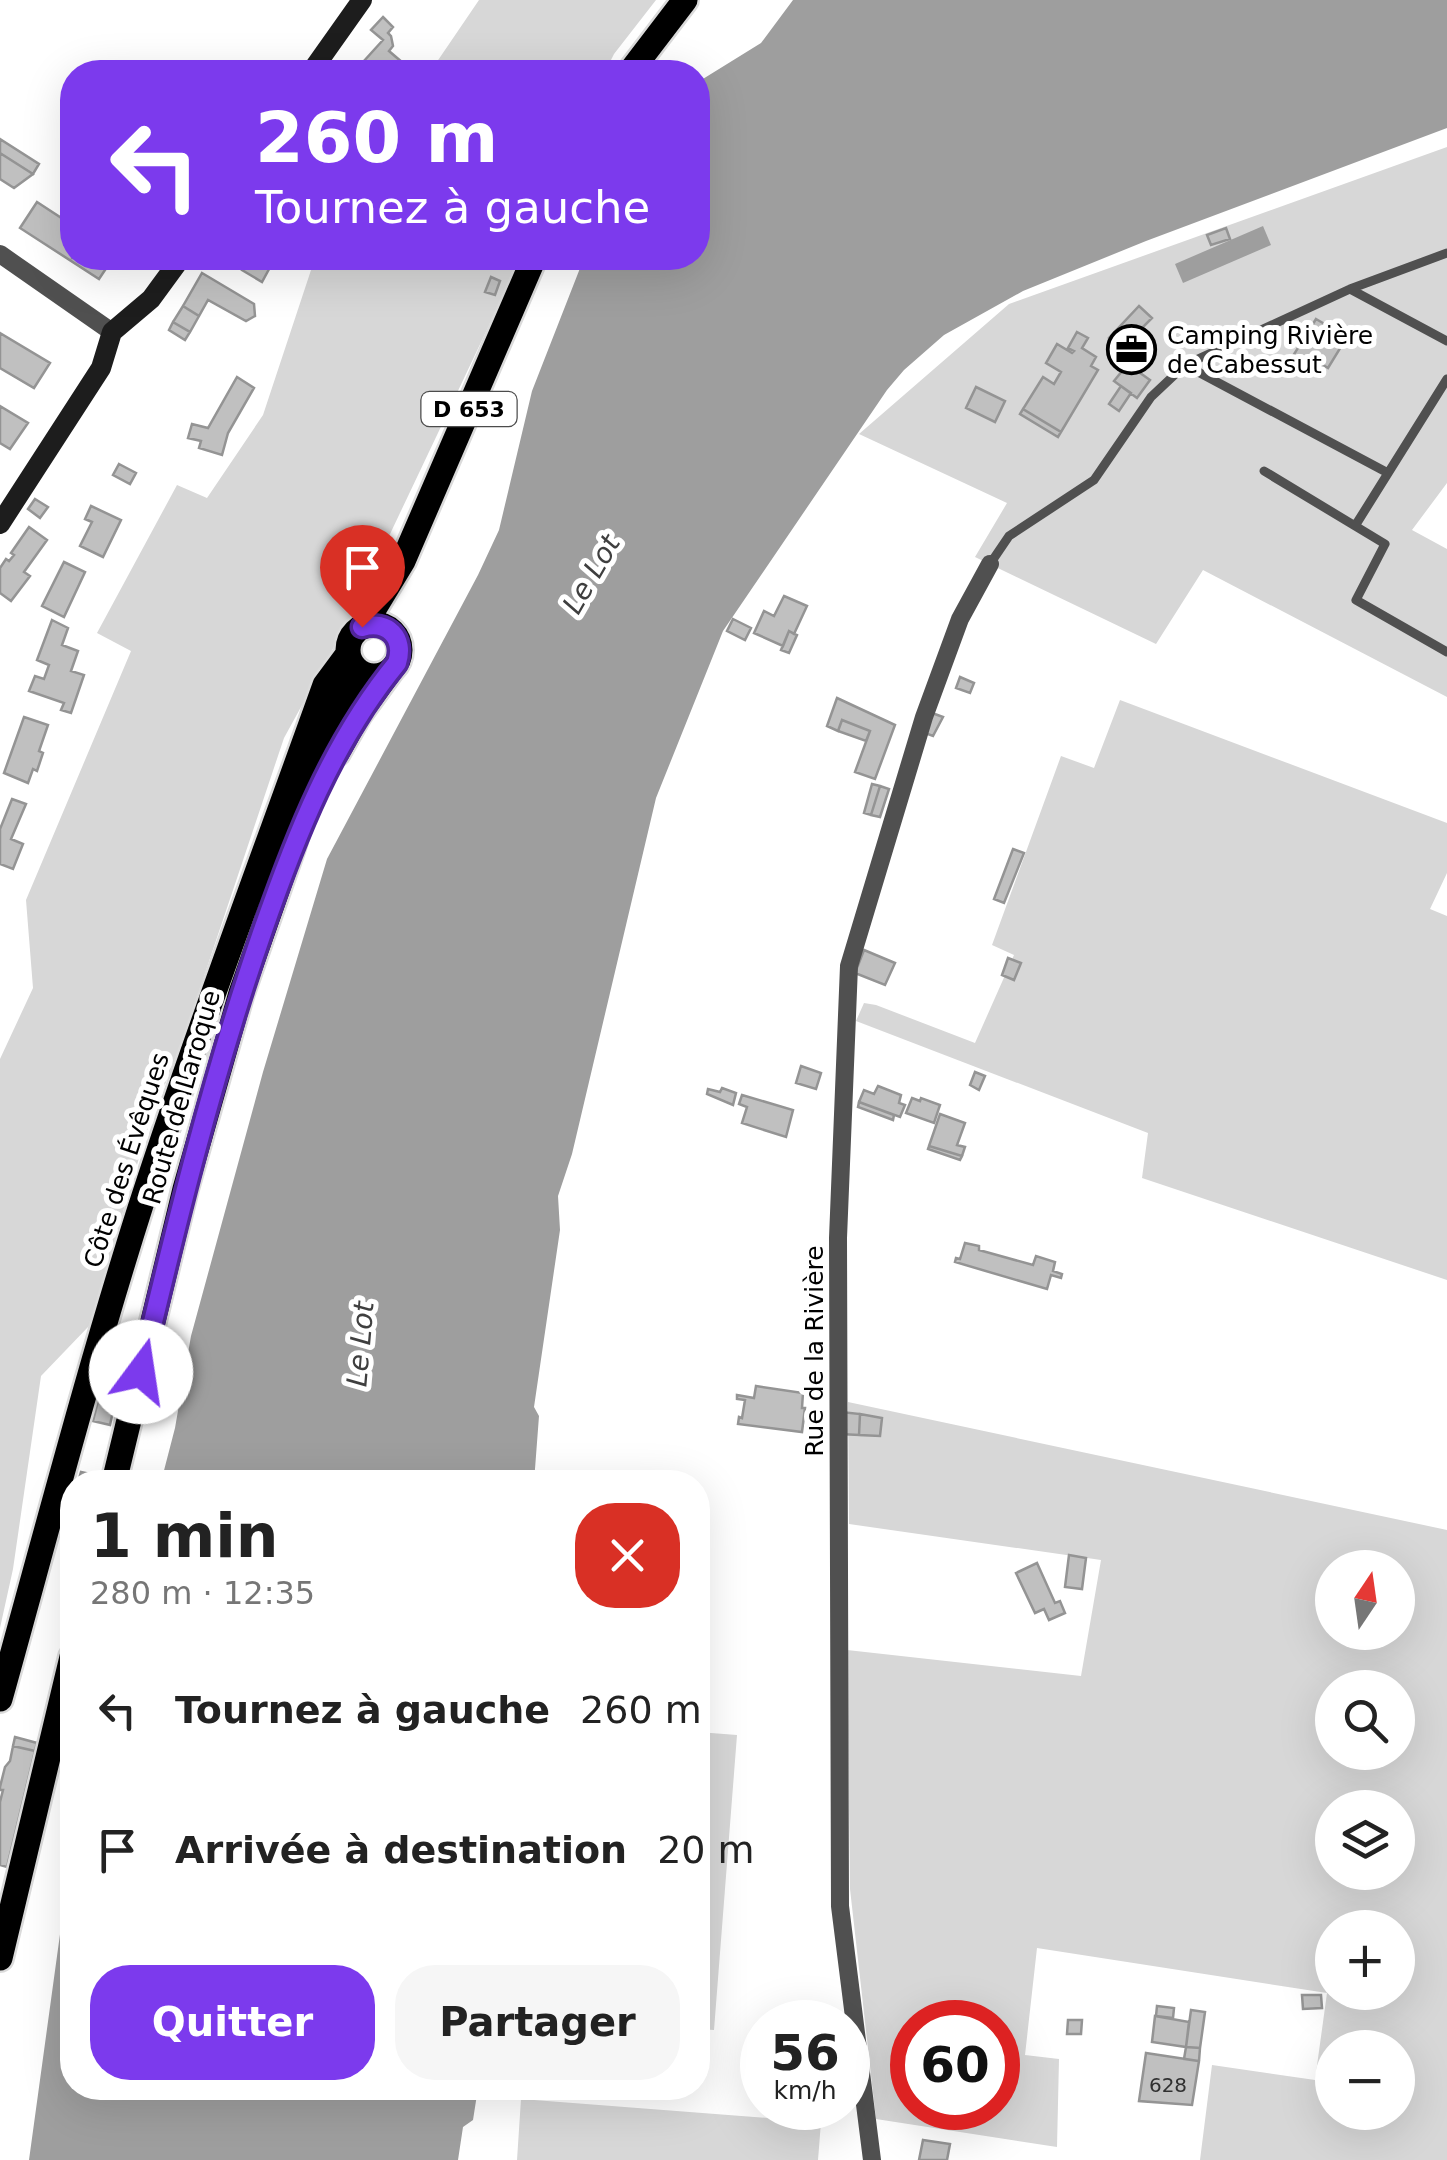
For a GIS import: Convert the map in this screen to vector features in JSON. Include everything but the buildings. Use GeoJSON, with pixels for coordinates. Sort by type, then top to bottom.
{"type":"FeatureCollection","features":[{"type":"Feature","properties":{"kind":"main road"},"geometry":{"type":"LineString","coordinates":[[639,60],[685,0]]}},
{"type":"Feature","properties":{"kind":"main road","name":"D 653"},"geometry":{"type":"LineString","coordinates":[[362,627],[403,561],[529,270]]}},
{"type":"Feature","properties":{"kind":"main road","name":"D 653"},"geometry":{"type":"LineString","coordinates":[[392,631],[403,561]]}},
{"type":"Feature","properties":{"kind":"main road"},"geometry":{"type":"LineString","coordinates":[[378,624],[392,631],[400,646],[397,663],[391,670],[375,676],[353,663],[351,638],[362,627],[378,624]]}},
{"type":"Feature","properties":{"kind":"main road","name":"Route de Laroque"},"geometry":{"type":"LineString","coordinates":[[117,1470],[185,1189],[241,993],[353,663]]}},
{"type":"Feature","properties":{"kind":"main road","name":"Côte des Évêques"},"geometry":{"type":"LineString","coordinates":[[64,1470],[182,1080],[324,684],[353,663]]}},
{"type":"Feature","properties":{"kind":"main road","name":"Route de Laroque"},"geometry":{"type":"LineString","coordinates":[[292,848],[352,726],[391,670]]}},
{"type":"Feature","properties":{"kind":"main road","name":"Côte des Évêques"},"geometry":{"type":"LineString","coordinates":[[0,1699],[60,1485]]}},
{"type":"Feature","properties":{"kind":"main road"},"geometry":{"type":"LineString","coordinates":[[0,1958],[60,1707]]}},
{"type":"Feature","properties":{"kind":"street"},"geometry":{"type":"LineString","coordinates":[[320,60],[362,0]]}},
{"type":"Feature","properties":{"kind":"street"},"geometry":{"type":"LineString","coordinates":[[0,254],[112,332]]}},
{"type":"Feature","properties":{"kind":"street"},"geometry":{"type":"LineString","coordinates":[[0,524],[101,368],[112,332],[152,300],[173,270]]}},
{"type":"Feature","properties":{"kind":"street","name":"Rue de la Rivière"},"geometry":{"type":"LineString","coordinates":[[872,2160],[840,1906],[838,1238],[849,966],[924,718],[960,619],[990,564]]}},
{"type":"Feature","properties":{"kind":"lane"},"geometry":{"type":"LineString","coordinates":[[990,564],[1009,536],[1094,480],[1151,397],[1185,366],[1350,289],[1447,253]]}},
{"type":"Feature","properties":{"kind":"lane"},"geometry":{"type":"LineString","coordinates":[[1350,289],[1447,341]]}},
{"type":"Feature","properties":{"kind":"lane"},"geometry":{"type":"LineString","coordinates":[[1185,366],[1388,473]]}},
{"type":"Feature","properties":{"kind":"lane"},"geometry":{"type":"LineString","coordinates":[[1355,526],[1447,378]]}},
{"type":"Feature","properties":{"kind":"lane"},"geometry":{"type":"LineString","coordinates":[[1264,471],[1385,544],[1356,600],[1447,652]]}},
{"type":"Feature","properties":{"kind":"shaded area"},"geometry":{"type":"Polygon","coordinates":[[[479,0],[656,0],[611,60],[438,60],[479,0]]]}},
{"type":"Feature","properties":{"kind":"shaded area"},"geometry":{"type":"Polygon","coordinates":[[[1447,147],[1447,483],[1412,530],[1447,549],[1447,697],[1203,570],[1156,644],[975,557],[1007,503],[859,434],[1009,304],[1447,147]]]}},
{"type":"Feature","properties":{"kind":"shaded area"},"geometry":{"type":"Polygon","coordinates":[[[311,270],[515,270],[353,612],[284,738],[184,1036],[148,1128],[89,1326],[41,1376],[13,1569],[0,1628],[0,1059],[33,988],[26,900],[131,651],[97,633],[177,485],[207,498],[263,415],[311,270]]]}},
{"type":"Feature","properties":{"kind":"shaded area"},"geometry":{"type":"Polygon","coordinates":[[[1120,700],[1447,823],[1447,873],[1430,909],[1447,916],[1447,1280],[1142,1178],[1148,1133],[856,1021],[864,1003],[876,1005],[975,1043],[1014,955],[992,945],[1061,756],[1094,768],[1120,700]]]}},
{"type":"Feature","properties":{"kind":"shaded area"},"geometry":{"type":"Polygon","coordinates":[[[848,1402],[1447,1530],[1447,2160],[1200,2160],[1212,2065],[1315,2080],[1315,2130],[1415,2130],[1415,2030],[1322,2030],[1325,2010],[1415,2010],[1415,1910],[1315,1910],[1315,1991],[1037,1948],[1025,2055],[1059,2059],[1057,2147],[947,2130],[1020,2130],[1020,2000],[890,2000],[890,2121],[876,2119],[870,2066],[870,2000],[863,2000],[850,1889],[847,1650],[1081,1676],[1101,1560],[849,1524],[848,1402]]]}},
{"type":"Feature","properties":{"kind":"shaded area"},"geometry":{"type":"Polygon","coordinates":[[[710,1733],[737,1735],[714,2030],[710,2030],[710,1733]]]}},
{"type":"Feature","properties":{"kind":"shaded area"},"geometry":{"type":"Polygon","coordinates":[[[521,2100],[740,2116],[740,2130],[820,2130],[818,2160],[517,2160],[521,2100]]]}},
{"type":"Feature","properties":{"kind":"water","name":"Le Lot"},"geometry":{"type":"Polygon","coordinates":[[[793,0],[1447,0],[1447,128],[1023,291],[944,335],[887,390],[723,631],[656,798],[572,1154],[558,1196],[560,1230],[534,1407],[539,1416],[535,1470],[164,1470],[191,1336],[263,1072],[327,859],[499,530],[532,391],[579,270],[710,270],[710,75],[761,43],[793,0]]]}},
{"type":"Feature","properties":{"kind":"water"},"geometry":{"type":"Polygon","coordinates":[[[1263,226],[1271,245],[1183,283],[1175,264],[1263,226]]]}},
{"type":"Feature","properties":{"kind":"water"},"geometry":{"type":"Polygon","coordinates":[[[60,1934],[60,2100],[476,2100],[473,2120],[463,2127],[458,2160],[29,2160],[60,1934]]]}},
{"type":"Feature","properties":{"kind":"place","name":"Camping Rivière de Cabessut"},"geometry":{"type":"Point","coordinates":[1132,349]}},
{"type":"Feature","properties":{"kind":"route"},"geometry":{"type":"LineString","coordinates":[[141,1372],[185,1189],[241,993],[292,848],[348,732],[400,655],[392,631],[378,624],[362,627]]}}]}
